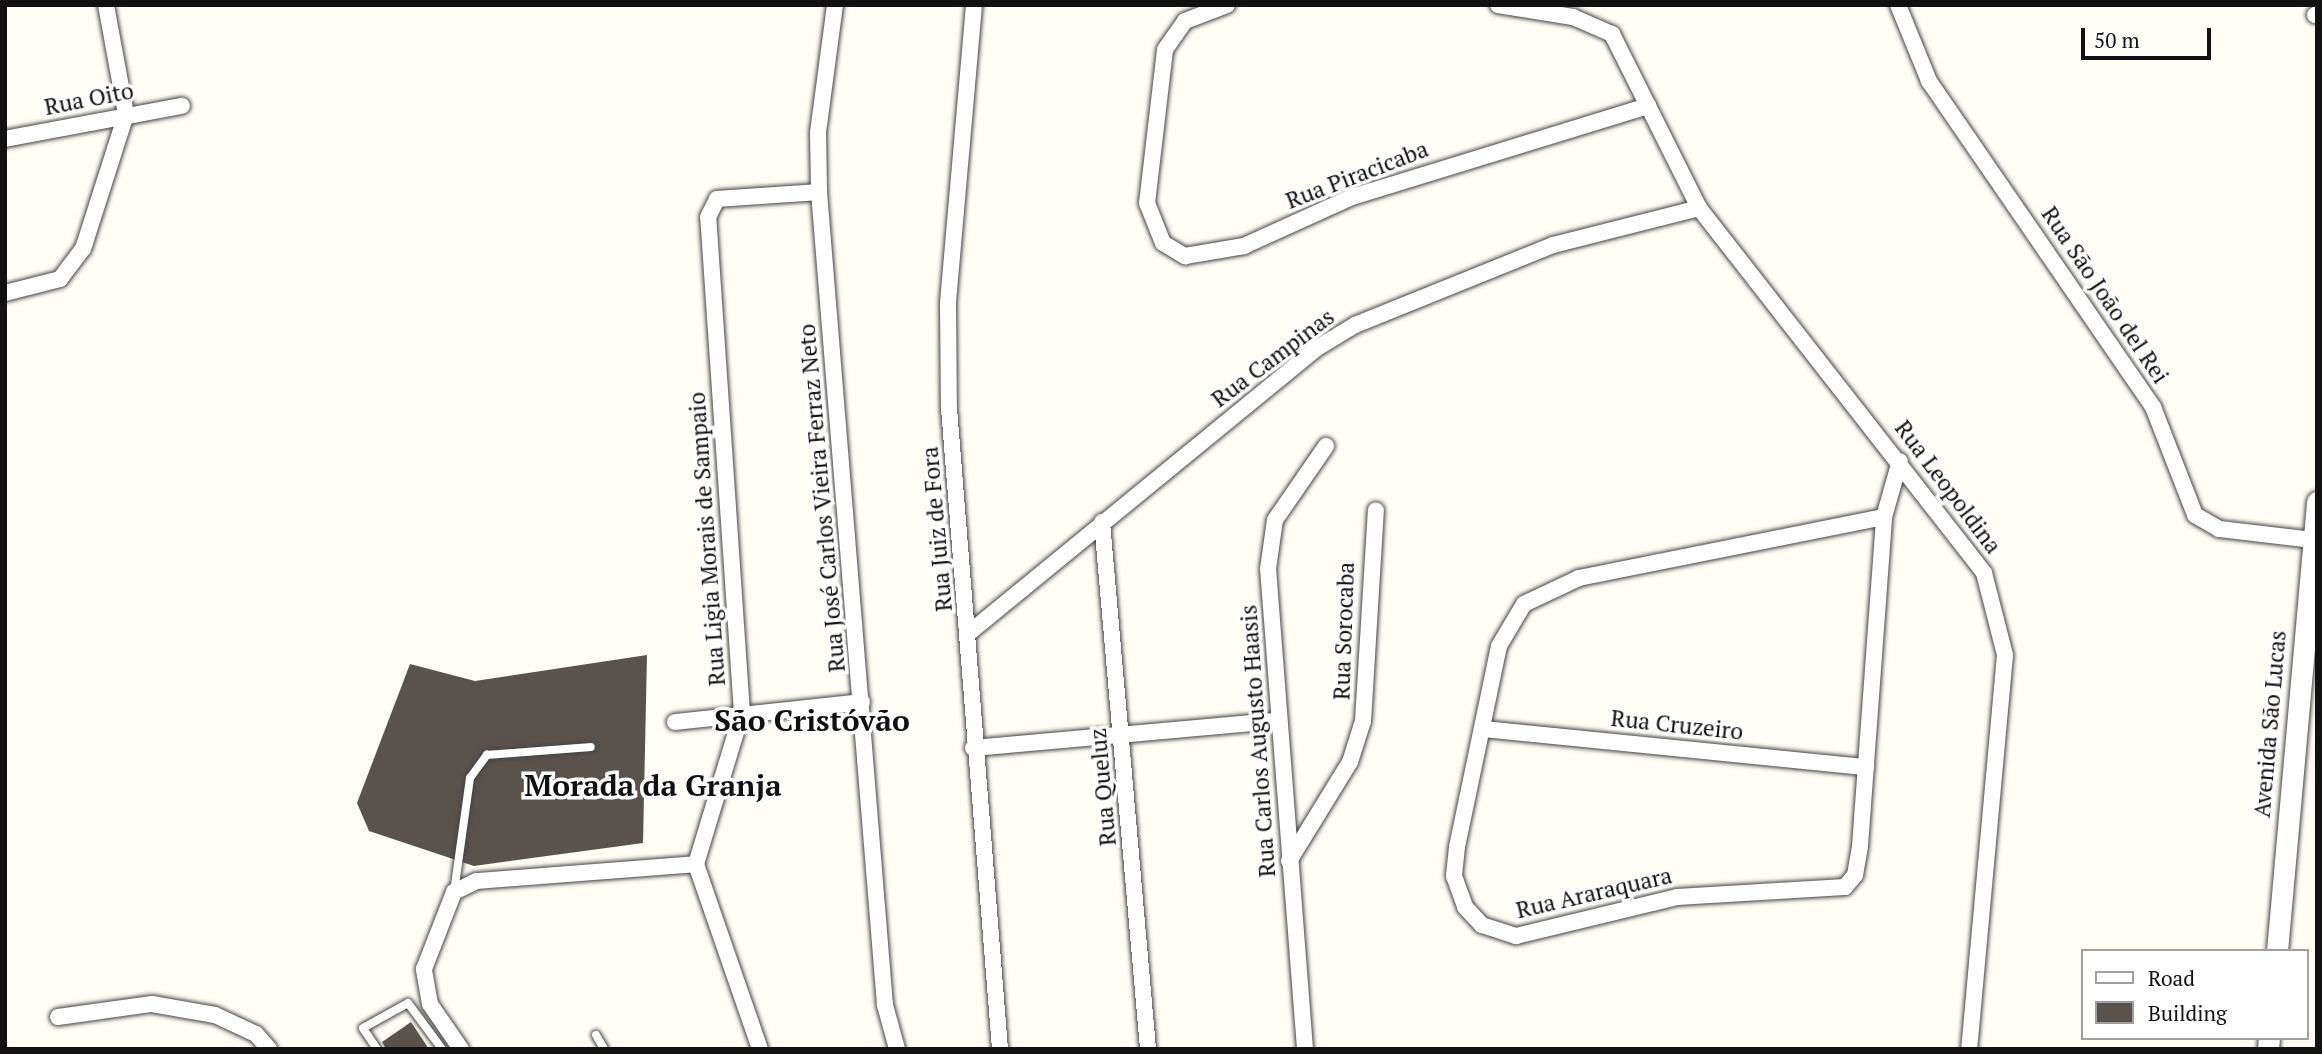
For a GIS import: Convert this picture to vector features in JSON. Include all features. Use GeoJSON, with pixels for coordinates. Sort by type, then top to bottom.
{"type":"FeatureCollection","features":[{"type":"Feature","properties":{"kind":"street"},"geometry":{"type":"LineString","coordinates":[[5,293],[60,279],[78,261],[126,114],[106,5]]}},
{"type":"Feature","properties":{"kind":"street","name":"Rua José Carlos Vieira Ferraz Neto"},"geometry":{"type":"LineString","coordinates":[[835,5],[818,131],[819,192],[885,1005],[897,1049]]}},
{"type":"Feature","properties":{"kind":"street","name":"Rua Juiz de Fora"},"geometry":{"type":"LineString","coordinates":[[974,5],[948,303],[949,408],[970,632],[973,748],[1000,1049]]}},
{"type":"Feature","properties":{"kind":"street","name":"Rua Piracicaba"},"geometry":{"type":"LineString","coordinates":[[1227,5],[1185,21],[1165,50],[1147,203],[1163,243],[1185,256],[1244,246],[1352,197],[1648,106]]}},
{"type":"Feature","properties":{"kind":"street"},"geometry":{"type":"LineString","coordinates":[[1498,5],[1602,26],[1648,106]]}},
{"type":"Feature","properties":{"kind":"street","name":"Rua São João del Rei"},"geometry":{"type":"LineString","coordinates":[[1898,5],[1929,81],[2153,407],[2195,515],[2219,529],[2313,540]]}},
{"type":"Feature","properties":{"kind":"street","name":"Rua Oito"},"geometry":{"type":"LineString","coordinates":[[5,139],[126,114],[182,106]]}},
{"type":"Feature","properties":{"kind":"street","name":"Rua Leopoldina"},"geometry":{"type":"LineString","coordinates":[[1648,106],[1699,208],[1900,461],[1984,573],[2006,654],[1969,1049]]}},
{"type":"Feature","properties":{"kind":"street","name":"Rua Ligia Morais de Sampaio"},"geometry":{"type":"LineString","coordinates":[[696,864],[742,713],[709,211],[717,199],[819,192]]}},
{"type":"Feature","properties":{"kind":"street","name":"Rua Campinas"},"geometry":{"type":"LineString","coordinates":[[970,632],[1102,522],[1355,325],[1553,246],[1699,208]]}},
{"type":"Feature","properties":{"kind":"street","name":"Rua Carlos Augusto Haasis"},"geometry":{"type":"LineString","coordinates":[[1304,1049],[1278,721],[1270,542],[1275,520],[1326,446]]}},
{"type":"Feature","properties":{"kind":"street","name":"Rua Araraquara"},"geometry":{"type":"LineString","coordinates":[[1884,517],[1546,589],[1511,618],[1499,646],[1454,876],[1465,907],[1482,925],[1516,936],[1677,897],[1845,887],[1855,875],[1860,846],[1884,517],[1900,461]]}},
{"type":"Feature","properties":{"kind":"street","name":"Rua Sorocaba"},"geometry":{"type":"LineString","coordinates":[[1289,861],[1350,762],[1363,720],[1376,509]]}},
{"type":"Feature","properties":{"kind":"street","name":"Avenida São Lucas"},"geometry":{"type":"LineString","coordinates":[[2277,949],[2316,512]]}},
{"type":"Feature","properties":{"kind":"street","name":"Rua Queluz"},"geometry":{"type":"LineString","coordinates":[[1102,522],[1148,1049]]}},
{"type":"Feature","properties":{"kind":"street"},"geometry":{"type":"LineString","coordinates":[[675,722],[862,702]]}},
{"type":"Feature","properties":{"kind":"street"},"geometry":{"type":"LineString","coordinates":[[973,748],[1278,721]]}},
{"type":"Feature","properties":{"kind":"street","name":"Rua Cruzeiro"},"geometry":{"type":"LineString","coordinates":[[1484,729],[1866,767]]}},
{"type":"Feature","properties":{"kind":"street"},"geometry":{"type":"LineString","coordinates":[[461,1049],[430,1004],[424,968],[454,892],[477,881],[696,864],[760,1049]]}},
{"type":"Feature","properties":{"kind":"street"},"geometry":{"type":"LineString","coordinates":[[58,1017],[152,1004],[215,1015],[256,1034],[269,1049]]}},
{"type":"Feature","properties":{"kind":"lane"},"geometry":{"type":"LineString","coordinates":[[454,892],[470,778],[487,755],[591,747]]}},
{"type":"Feature","properties":{"kind":"lane"},"geometry":{"type":"LineString","coordinates":[[377,1049],[363,1028],[408,1003],[442,1049]]}},
{"type":"Feature","properties":{"kind":"lane"},"geometry":{"type":"LineString","coordinates":[[596,1035],[604,1049]]}},
{"type":"Feature","properties":{"kind":"building"},"geometry":{"type":"Polygon","coordinates":[[[647,655],[643,843],[474,866],[369,831],[357,803],[410,664],[475,681],[647,655]]]}},
{"type":"Feature","properties":{"kind":"building"},"geometry":{"type":"Polygon","coordinates":[[[411,1022],[429,1049],[386,1049],[382,1042],[411,1022]]]}},
{"type":"Feature","properties":{"kind":"district","name":"São Cristóvão"},"geometry":{"type":"Point","coordinates":[812,720]}},
{"type":"Feature","properties":{"kind":"district","name":"Morada da Granja"},"geometry":{"type":"Point","coordinates":[653,785]}}]}
